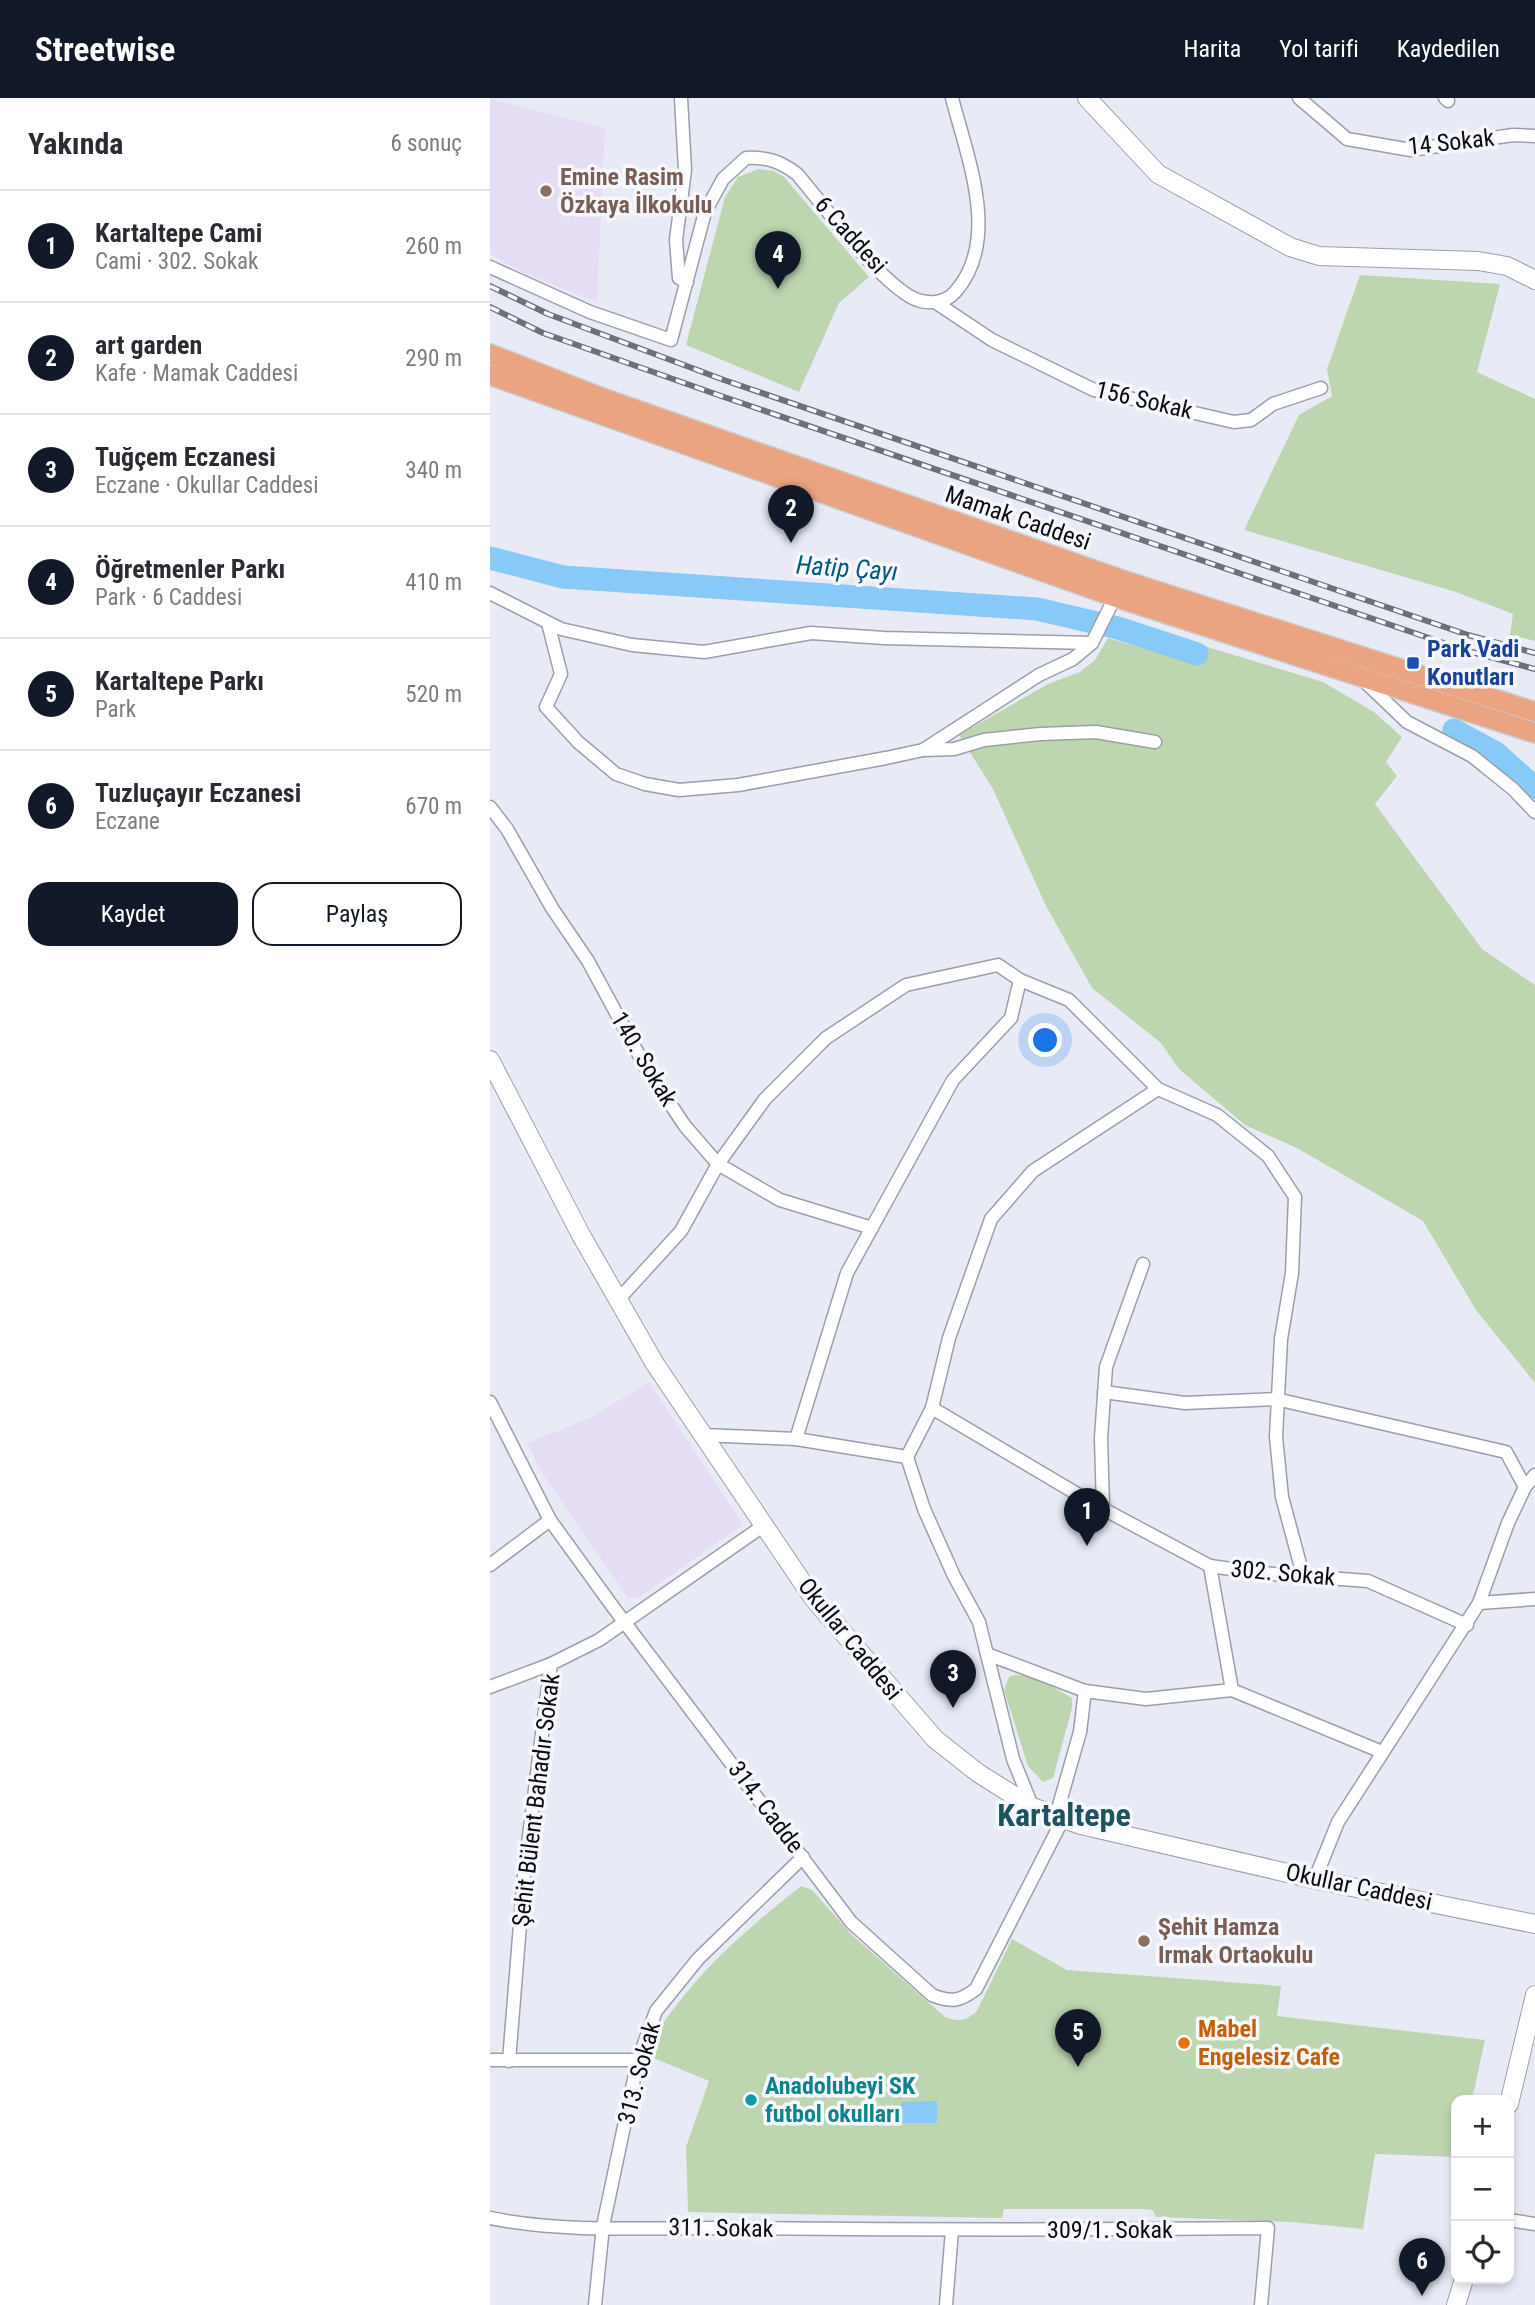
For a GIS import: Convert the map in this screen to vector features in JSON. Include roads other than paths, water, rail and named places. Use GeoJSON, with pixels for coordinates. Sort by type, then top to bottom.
{"type":"FeatureCollection","features":[{"type":"Feature","properties":{"kind":"main road","name":"Mamak Caddesi"},"geometry":{"type":"LineString","coordinates":[[490,355],[602,398],[1122,580],[1535,712]]}},
{"type":"Feature","properties":{"kind":"main road","name":"Mamak Caddesi"},"geometry":{"type":"LineString","coordinates":[[490,375],[1115,597],[1535,733]]}},
{"type":"Feature","properties":{"kind":"street"},"geometry":{"type":"LineString","coordinates":[[681,98],[685,170],[676,240],[679,278],[687,282]]}},
{"type":"Feature","properties":{"kind":"street"},"geometry":{"type":"LineString","coordinates":[[938,303],[951,297],[969,276],[979,230],[976,192],[952,98]]}},
{"type":"Feature","properties":{"kind":"street"},"geometry":{"type":"LineString","coordinates":[[1087,98],[1158,174],[1290,247],[1319,256],[1478,261],[1507,266],[1535,280]]}},
{"type":"Feature","properties":{"kind":"street","name":"14 Sokak"},"geometry":{"type":"LineString","coordinates":[[1299,98],[1347,139],[1411,150],[1513,135],[1535,136]]}},
{"type":"Feature","properties":{"kind":"street","name":"6 Caddesi"},"geometry":{"type":"LineString","coordinates":[[490,267],[590,312],[671,340],[705,212],[723,179],[746,158],[764,157],[783,163],[797,174],[877,268],[910,297],[938,303]]}},
{"type":"Feature","properties":{"kind":"street","name":"156 Sokak"},"geometry":{"type":"LineString","coordinates":[[938,303],[992,340],[1094,390],[1234,422],[1251,420],[1273,404],[1321,388]]}},
{"type":"Feature","properties":{"kind":"street"},"geometry":{"type":"LineString","coordinates":[[490,593],[561,629],[632,645],[704,652],[811,633],[884,638],[1094,639]]}},
{"type":"Feature","properties":{"kind":"street"},"geometry":{"type":"LineString","coordinates":[[923,750],[1039,675],[1073,659],[1094,639],[1115,597]]}},
{"type":"Feature","properties":{"kind":"street"},"geometry":{"type":"LineString","coordinates":[[548,623],[561,674],[546,707],[578,742],[616,774],[645,784],[679,790],[738,785],[923,750],[954,749],[984,740],[1040,734],[1096,732],[1155,742]]}},
{"type":"Feature","properties":{"kind":"street"},"geometry":{"type":"LineString","coordinates":[[1361,677],[1407,722],[1472,756],[1513,789],[1535,812]]}},
{"type":"Feature","properties":{"kind":"street","name":"140. Sokak"},"geometry":{"type":"LineString","coordinates":[[490,807],[508,829],[552,908],[588,961],[646,1068],[685,1126],[718,1164],[780,1200],[872,1228]]}},
{"type":"Feature","properties":{"kind":"street"},"geometry":{"type":"LineString","coordinates":[[618,1300],[681,1231],[718,1164],[765,1099],[827,1038],[906,985],[998,965],[1020,980],[1069,1000],[1158,1089],[1217,1115],[1268,1156],[1295,1197],[1292,1273],[1281,1339],[1276,1437],[1282,1497],[1303,1575]]}},
{"type":"Feature","properties":{"kind":"street"},"geometry":{"type":"LineString","coordinates":[[796,1439],[847,1273],[953,1080],[1012,1018],[1020,980]]}},
{"type":"Feature","properties":{"kind":"street","name":"Okullar Caddesi"},"geometry":{"type":"LineString","coordinates":[[490,1060],[618,1300],[702,1435],[813,1598],[935,1739],[978,1773],[1032,1807],[1060,1817],[1315,1879],[1535,1924]]}},
{"type":"Feature","properties":{"kind":"street"},"geometry":{"type":"LineString","coordinates":[[1032,1807],[1013,1759],[979,1622],[923,1509],[907,1457],[932,1408],[949,1338],[991,1219],[1033,1171],[1158,1089]]}},
{"type":"Feature","properties":{"kind":"street"},"geometry":{"type":"LineString","coordinates":[[1103,1509],[1101,1438],[1106,1367],[1143,1264]]}},
{"type":"Feature","properties":{"kind":"street"},"geometry":{"type":"LineString","coordinates":[[1104,1392],[1185,1403],[1276,1399],[1506,1452],[1525,1487]]}},
{"type":"Feature","properties":{"kind":"street","name":"314. Cadde"},"geometry":{"type":"LineString","coordinates":[[490,1402],[550,1520],[625,1623],[868,1940],[932,1995],[948,2001],[961,2000],[976,1989],[1060,1817],[1080,1732],[1086,1691]]}},
{"type":"Feature","properties":{"kind":"street","name":"302. Sokak"},"geometry":{"type":"LineString","coordinates":[[932,1408],[1103,1509],[1210,1566],[1368,1581],[1467,1625]]}},
{"type":"Feature","properties":{"kind":"street"},"geometry":{"type":"LineString","coordinates":[[702,1435],[796,1439],[907,1457]]}},
{"type":"Feature","properties":{"kind":"street"},"geometry":{"type":"LineString","coordinates":[[1315,1879],[1338,1822],[1479,1603],[1525,1487],[1535,1475]]}},
{"type":"Feature","properties":{"kind":"street"},"geometry":{"type":"LineString","coordinates":[[490,1565],[550,1520]]}},
{"type":"Feature","properties":{"kind":"street","name":"Şehit Bülent Bahadır Sokak"},"geometry":{"type":"LineString","coordinates":[[509,2061],[524,1875],[551,1664],[625,1623],[763,1526]]}},
{"type":"Feature","properties":{"kind":"street"},"geometry":{"type":"LineString","coordinates":[[1210,1566],[1232,1690]]}},
{"type":"Feature","properties":{"kind":"street"},"geometry":{"type":"LineString","coordinates":[[1479,1603],[1535,1599]]}},
{"type":"Feature","properties":{"kind":"street"},"geometry":{"type":"LineString","coordinates":[[987,1654],[1086,1691],[1146,1699],[1232,1690],[1382,1752]]}},
{"type":"Feature","properties":{"kind":"street"},"geometry":{"type":"LineString","coordinates":[[490,1687],[551,1664]]}},
{"type":"Feature","properties":{"kind":"street","name":"313. Sokak"},"geometry":{"type":"LineString","coordinates":[[595,2305],[603,2226],[638,2060],[656,2011],[698,1959],[803,1857]]}},
{"type":"Feature","properties":{"kind":"street"},"geometry":{"type":"LineString","coordinates":[[1511,2095],[1535,1995]]}},
{"type":"Feature","properties":{"kind":"street"},"geometry":{"type":"LineString","coordinates":[[490,2060],[638,2060]]}},
{"type":"Feature","properties":{"kind":"street","name":"311. Sokak"},"geometry":{"type":"LineString","coordinates":[[490,2218],[514,2223],[603,2226],[952,2230]]}},
{"type":"Feature","properties":{"kind":"street"},"geometry":{"type":"LineString","coordinates":[[1514,2221],[1535,2224]]}},
{"type":"Feature","properties":{"kind":"street","name":"309/1. Sokak"},"geometry":{"type":"LineString","coordinates":[[952,2230],[1268,2228],[1261,2305]]}},
{"type":"Feature","properties":{"kind":"street"},"geometry":{"type":"LineString","coordinates":[[946,2305],[952,2230]]}},
{"type":"Feature","properties":{"kind":"street"},"geometry":{"type":"LineString","coordinates":[[1456,2305],[1462,2284]]}},
{"type":"Feature","properties":{"kind":"water"},"geometry":{"type":"Polygon","coordinates":[[[937,2101],[937,2123],[901,2123],[901,2102],[937,2101]]]}},
{"type":"Feature","properties":{"kind":"waterway","name":"Hatip Çayı"},"geometry":{"type":"LineString","coordinates":[[490,558],[563,577],[1037,609],[1118,628],[1197,654]]}},
{"type":"Feature","properties":{"kind":"waterway","name":"Hatip Çayı"},"geometry":{"type":"LineString","coordinates":[[1454,730],[1496,753],[1535,788]]}},
{"type":"Feature","properties":{"kind":"railway"},"geometry":{"type":"LineString","coordinates":[[490,286],[548,314],[724,380],[1468,635],[1535,653]]}},
{"type":"Feature","properties":{"kind":"railway"},"geometry":{"type":"LineString","coordinates":[[490,307],[543,333],[721,396],[1464,650],[1535,669]]}},
{"type":"Feature","properties":{"kind":"place","name":"Emine Rasim Özkaya İlkokulu"},"geometry":{"type":"Point","coordinates":[546,191]}},
{"type":"Feature","properties":{"kind":"place","name":"Öğretmenler Parkı"},"geometry":{"type":"Point","coordinates":[778,289]}},
{"type":"Feature","properties":{"kind":"place","name":"art garden"},"geometry":{"type":"Point","coordinates":[791,543]}},
{"type":"Feature","properties":{"kind":"place","name":"Park Vadi Konutları"},"geometry":{"type":"Point","coordinates":[1413,663]}},
{"type":"Feature","properties":{"kind":"place","name":"Kartaltepe Cami"},"geometry":{"type":"Point","coordinates":[1087,1546]}},
{"type":"Feature","properties":{"kind":"place","name":"Tuğçem Eczanesi"},"geometry":{"type":"Point","coordinates":[953,1708]}},
{"type":"Feature","properties":{"kind":"place","name":"Şehit Hamza Irmak Ortaokulu"},"geometry":{"type":"Point","coordinates":[1144,1941]}},
{"type":"Feature","properties":{"kind":"place","name":"Mabel Engelesiz Cafe"},"geometry":{"type":"Point","coordinates":[1184,2043]}},
{"type":"Feature","properties":{"kind":"place","name":"Kartaltepe Parkı"},"geometry":{"type":"Point","coordinates":[1078,2067]}},
{"type":"Feature","properties":{"kind":"place","name":"Anadolubeyi SK futbol okulları"},"geometry":{"type":"Point","coordinates":[751,2100]}},
{"type":"Feature","properties":{"kind":"place","name":"Tuzluçayır Eczanesi"},"geometry":{"type":"Point","coordinates":[1422,2296]}},
{"type":"Feature","properties":{"kind":"district","name":"Kartaltepe"},"geometry":{"type":"Point","coordinates":[1064,1815]}}]}
